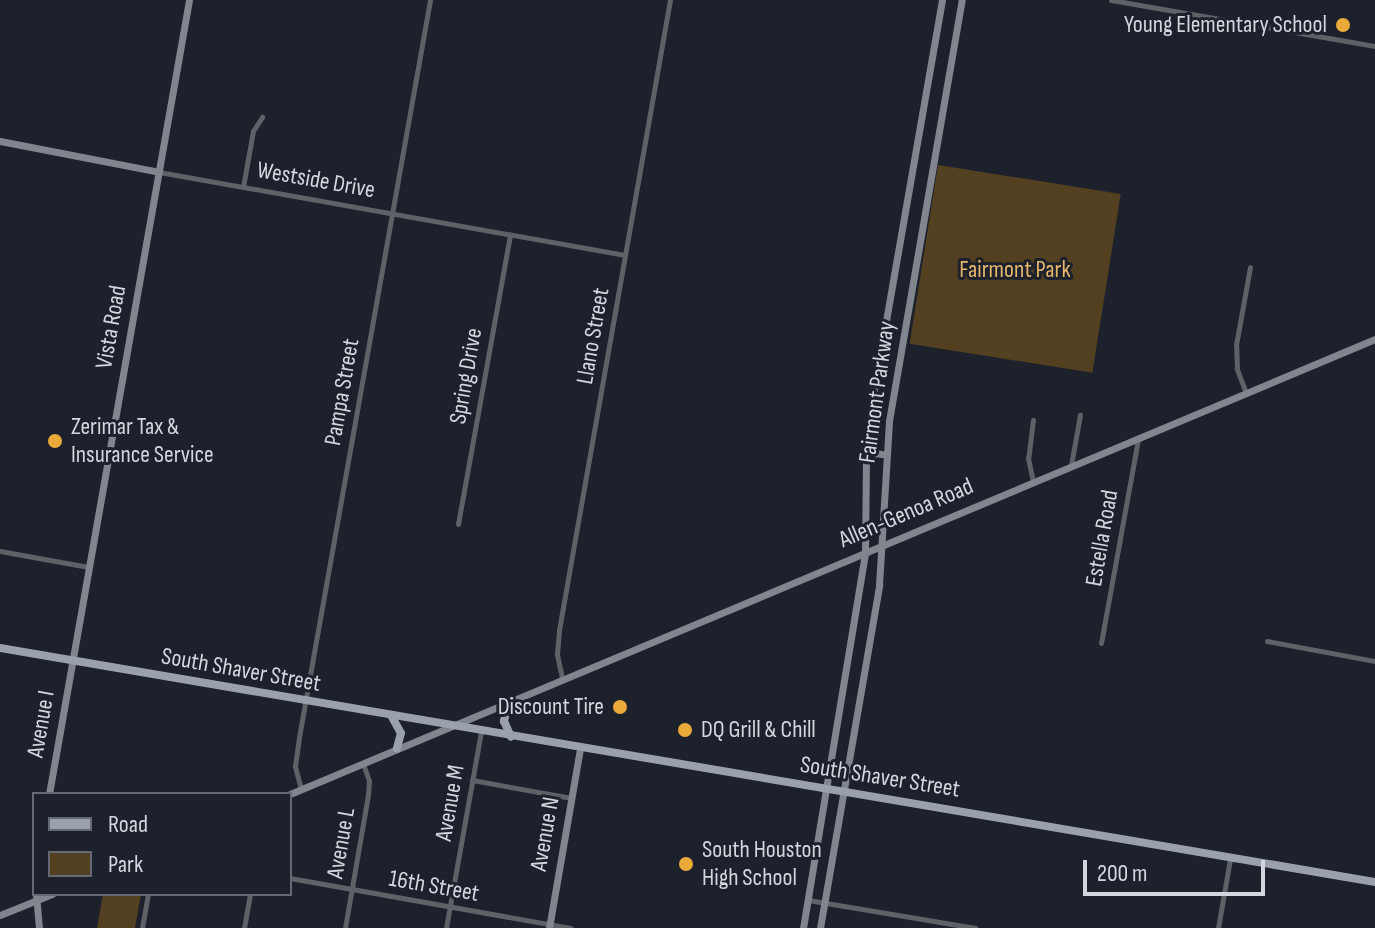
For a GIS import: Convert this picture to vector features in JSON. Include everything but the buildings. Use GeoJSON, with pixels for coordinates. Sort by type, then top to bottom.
{"type":"FeatureCollection","features":[{"type":"Feature","properties":{"kind":"main road","name":"Vista Road"},"geometry":{"type":"LineString","coordinates":[[73,661],[189,0]]}},
{"type":"Feature","properties":{"kind":"main road","name":"Fairmont Parkway"},"geometry":{"type":"LineString","coordinates":[[803,928],[865,553],[867,444],[942,0]]}},
{"type":"Feature","properties":{"kind":"main road","name":"Fairmont Parkway"},"geometry":{"type":"LineString","coordinates":[[820,928],[868,650],[882,545],[887,455],[916,259],[962,0]]}},
{"type":"Feature","properties":{"kind":"main road","name":"Westside Drive"},"geometry":{"type":"LineString","coordinates":[[0,141],[159,172]]}},
{"type":"Feature","properties":{"kind":"main road"},"geometry":{"type":"LineString","coordinates":[[916,150],[935,153]]}},
{"type":"Feature","properties":{"kind":"main road"},"geometry":{"type":"LineString","coordinates":[[898,257],[916,259]]}},
{"type":"Feature","properties":{"kind":"main road","name":"Allen-Genoa Road"},"geometry":{"type":"LineString","coordinates":[[292,793],[1375,339]]}},
{"type":"Feature","properties":{"kind":"main road"},"geometry":{"type":"LineString","coordinates":[[867,444],[875,453],[887,455]]}},
{"type":"Feature","properties":{"kind":"main road"},"geometry":{"type":"LineString","coordinates":[[849,647],[868,650]]}},
{"type":"Feature","properties":{"kind":"main road","name":"South Shaver Street"},"geometry":{"type":"LineString","coordinates":[[0,648],[1375,882]]}},
{"type":"Feature","properties":{"kind":"main road","name":"Avenue I"},"geometry":{"type":"LineString","coordinates":[[49,792],[73,661]]}},
{"type":"Feature","properties":{"kind":"main road"},"geometry":{"type":"LineString","coordinates":[[509,701],[504,721],[511,737]]}},
{"type":"Feature","properties":{"kind":"main road"},"geometry":{"type":"LineString","coordinates":[[392,717],[401,733],[397,748]]}},
{"type":"Feature","properties":{"kind":"main road","name":"Avenue N"},"geometry":{"type":"LineString","coordinates":[[549,926],[580,748]]}},
{"type":"Feature","properties":{"kind":"main road"},"geometry":{"type":"LineString","coordinates":[[816,849],[823,852],[830,868]]}},
{"type":"Feature","properties":{"kind":"main road"},"geometry":{"type":"LineString","coordinates":[[0,915],[36,897],[39,928]]}},
{"type":"Feature","properties":{"kind":"street","name":"Pampa Street"},"geometry":{"type":"LineString","coordinates":[[301,789],[295,766],[305,701],[430,0]]}},
{"type":"Feature","properties":{"kind":"street","name":"Llano Street"},"geometry":{"type":"LineString","coordinates":[[562,678],[557,654],[559,630],[670,0]]}},
{"type":"Feature","properties":{"kind":"street"},"geometry":{"type":"LineString","coordinates":[[1111,0],[1375,46]]}},
{"type":"Feature","properties":{"kind":"street"},"geometry":{"type":"LineString","coordinates":[[243,187],[253,131],[262,117]]}},
{"type":"Feature","properties":{"kind":"street","name":"Westside Drive"},"geometry":{"type":"LineString","coordinates":[[159,172],[625,255]]}},
{"type":"Feature","properties":{"kind":"street","name":"Spring Drive"},"geometry":{"type":"LineString","coordinates":[[458,524],[510,235]]}},
{"type":"Feature","properties":{"kind":"street"},"geometry":{"type":"LineString","coordinates":[[1246,394],[1237,369],[1236,345],[1250,267]]}},
{"type":"Feature","properties":{"kind":"street"},"geometry":{"type":"LineString","coordinates":[[1071,465],[1080,415]]}},
{"type":"Feature","properties":{"kind":"street"},"geometry":{"type":"LineString","coordinates":[[1033,420],[1028,458],[1033,481]]}},
{"type":"Feature","properties":{"kind":"street","name":"Estella Road"},"geometry":{"type":"LineString","coordinates":[[1101,643],[1138,440]]}},
{"type":"Feature","properties":{"kind":"street"},"geometry":{"type":"LineString","coordinates":[[0,551],[90,567]]}},
{"type":"Feature","properties":{"kind":"street"},"geometry":{"type":"LineString","coordinates":[[1267,641],[1375,661]]}},
{"type":"Feature","properties":{"kind":"street","name":"Avenue M"},"geometry":{"type":"LineString","coordinates":[[446,928],[481,732]]}},
{"type":"Feature","properties":{"kind":"street","name":"Avenue L"},"geometry":{"type":"LineString","coordinates":[[345,928],[368,795],[369,781],[363,764]]}},
{"type":"Feature","properties":{"kind":"street"},"geometry":{"type":"LineString","coordinates":[[472,780],[571,798]]}},
{"type":"Feature","properties":{"kind":"street"},"geometry":{"type":"LineString","coordinates":[[1218,928],[1230,859]]}},
{"type":"Feature","properties":{"kind":"street","name":"16th Street"},"geometry":{"type":"LineString","coordinates":[[292,878],[571,928]]}},
{"type":"Feature","properties":{"kind":"street"},"geometry":{"type":"LineString","coordinates":[[142,928],[148,896]]}},
{"type":"Feature","properties":{"kind":"street"},"geometry":{"type":"LineString","coordinates":[[244,928],[250,896]]}},
{"type":"Feature","properties":{"kind":"street"},"geometry":{"type":"LineString","coordinates":[[808,900],[976,928]]}},
{"type":"Feature","properties":{"kind":"street"},"geometry":{"type":"LineString","coordinates":[[901,928],[903,917]]}},
{"type":"Feature","properties":{"kind":"green space","name":"Fairmont Park"},"geometry":{"type":"Polygon","coordinates":[[[938,165],[1121,194],[1092,373],[910,344],[938,165]]]}},
{"type":"Feature","properties":{"kind":"green space"},"geometry":{"type":"Polygon","coordinates":[[[103,896],[141,896],[135,928],[97,928],[103,896]]]}},
{"type":"Feature","properties":{"kind":"place","name":"Young Elementary School"},"geometry":{"type":"Point","coordinates":[1343,25]}},
{"type":"Feature","properties":{"kind":"place","name":"Zerimar Tax & Insurance Service"},"geometry":{"type":"Point","coordinates":[55,441]}},
{"type":"Feature","properties":{"kind":"place","name":"Discount Tire"},"geometry":{"type":"Point","coordinates":[620,707]}},
{"type":"Feature","properties":{"kind":"place","name":"DQ Grill & Chill"},"geometry":{"type":"Point","coordinates":[685,730]}},
{"type":"Feature","properties":{"kind":"place","name":"South Houston High School"},"geometry":{"type":"Point","coordinates":[686,864]}}]}
